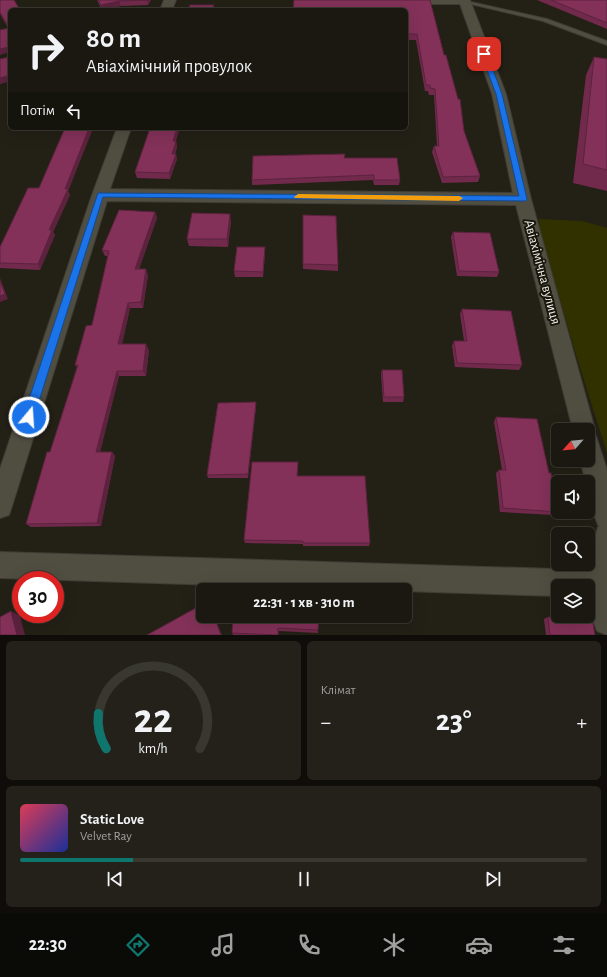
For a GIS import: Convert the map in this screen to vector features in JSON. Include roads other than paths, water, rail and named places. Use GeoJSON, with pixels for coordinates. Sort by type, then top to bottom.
{"type":"FeatureCollection","features":[{"type":"Feature","properties":{"kind":"street"},"geometry":{"type":"LineString","coordinates":[[387,1],[464,1]]}},
{"type":"Feature","properties":{"kind":"street","name":"Авіахімічна вулиця"},"geometry":{"type":"LineString","coordinates":[[464,1],[499,94],[523,199],[582,423]]}},
{"type":"Feature","properties":{"kind":"street"},"geometry":{"type":"LineString","coordinates":[[0,506],[100,195],[123,130]]}},
{"type":"Feature","properties":{"kind":"street"},"geometry":{"type":"LineString","coordinates":[[100,195],[523,199]]}},
{"type":"Feature","properties":{"kind":"street"},"geometry":{"type":"LineString","coordinates":[[594,467],[607,516]]}},
{"type":"Feature","properties":{"kind":"street"},"geometry":{"type":"LineString","coordinates":[[606,618],[596,584],[607,536]]}},
{"type":"Feature","properties":{"kind":"street"},"geometry":{"type":"LineString","coordinates":[[0,565],[596,584]]}},
{"type":"Feature","properties":{"kind":"lane"},"geometry":{"type":"LineString","coordinates":[[464,1],[546,20],[607,43]]}}]}
